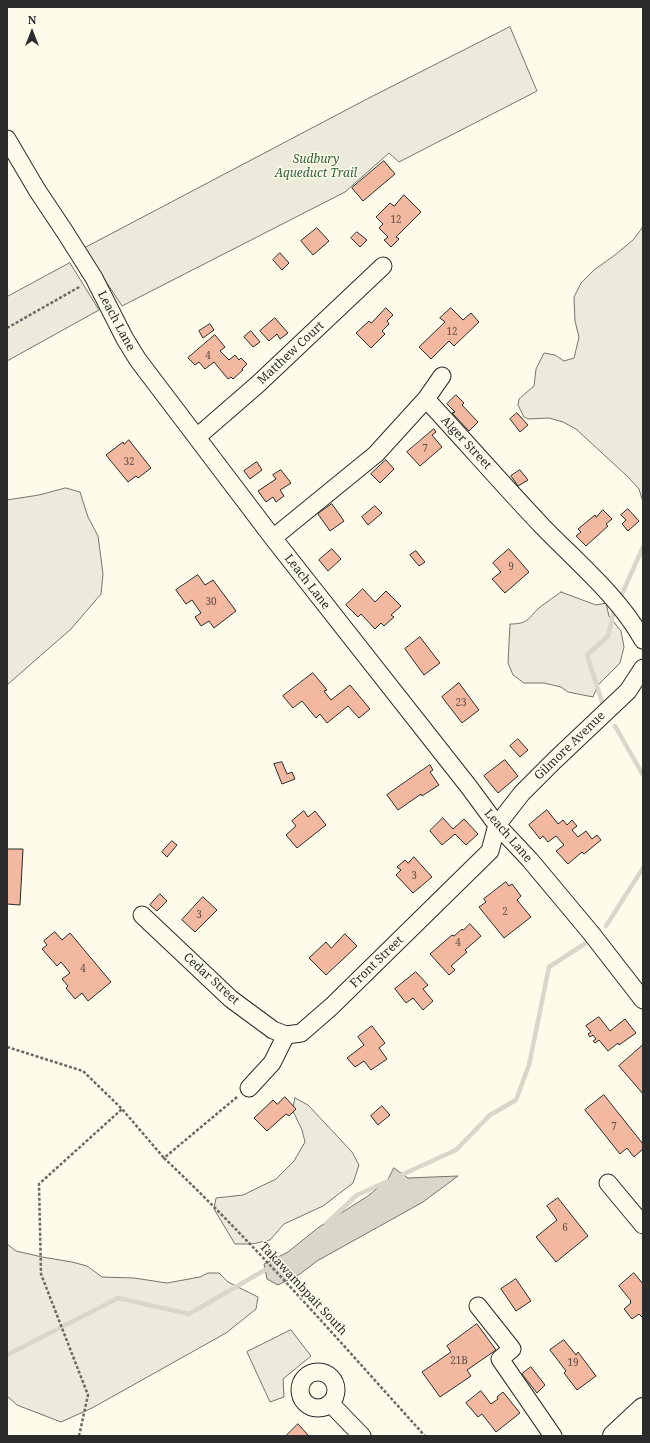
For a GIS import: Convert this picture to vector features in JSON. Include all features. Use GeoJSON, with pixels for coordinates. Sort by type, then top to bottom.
{"type":"FeatureCollection","features":[{"type":"Feature","properties":{"kind":"street","name":"Leach Lane"},"geometry":{"type":"LineString","coordinates":[[7,139],[36,190],[94,278],[131,349],[273,538],[469,787],[497,825],[530,860],[576,915],[643,1000]]}},
{"type":"Feature","properties":{"kind":"street","name":"Matthew Court"},"geometry":{"type":"LineString","coordinates":[[197,437],[257,385],[383,266]]}},
{"type":"Feature","properties":{"kind":"street"},"geometry":{"type":"LineString","coordinates":[[273,538],[376,454],[426,399],[442,376]]}},
{"type":"Feature","properties":{"kind":"street","name":"Alger Street"},"geometry":{"type":"LineString","coordinates":[[426,399],[542,525],[615,600],[643,640]]}},
{"type":"Feature","properties":{"kind":"street","name":"Gilmore Avenue"},"geometry":{"type":"LineString","coordinates":[[497,825],[522,793],[628,692],[643,668]]}},
{"type":"Feature","properties":{"kind":"street","name":"Front Street"},"geometry":{"type":"LineString","coordinates":[[286,1035],[301,1033],[332,1006],[440,901],[490,851],[497,825]]}},
{"type":"Feature","properties":{"kind":"street","name":"Cedar Street"},"geometry":{"type":"LineString","coordinates":[[142,915],[230,999],[273,1030],[286,1035]]}},
{"type":"Feature","properties":{"kind":"street"},"geometry":{"type":"LineString","coordinates":[[249,1088],[272,1063],[286,1035]]}},
{"type":"Feature","properties":{"kind":"street"},"geometry":{"type":"LineString","coordinates":[[608,1183],[643,1225]]}},
{"type":"Feature","properties":{"kind":"street"},"geometry":{"type":"LineString","coordinates":[[478,1306],[512,1349],[500,1359],[553,1436]]}},
{"type":"Feature","properties":{"kind":"street"},"geometry":{"type":"LineString","coordinates":[[330,1403],[362,1436]]}},
{"type":"Feature","properties":{"kind":"path"},"geometry":{"type":"LineString","coordinates":[[7,328],[94,278]]}},
{"type":"Feature","properties":{"kind":"path","name":"Takawambpait South"},"geometry":{"type":"LineString","coordinates":[[7,1047],[83,1071],[122,1109],[164,1158],[206,1198],[255,1249],[425,1436]]}},
{"type":"Feature","properties":{"kind":"path"},"geometry":{"type":"LineString","coordinates":[[164,1158],[249,1088]]}},
{"type":"Feature","properties":{"kind":"path"},"geometry":{"type":"LineString","coordinates":[[79,1436],[88,1395],[41,1274],[39,1184],[122,1109]]}},
{"type":"Feature","properties":{"kind":"green space","name":"Sudbury Aqueduct Trail"},"geometry":{"type":"Polygon","coordinates":[[[510,27],[537,91],[399,162],[389,153],[345,192],[122,306],[84,248],[367,99],[510,27]]]}},
{"type":"Feature","properties":{"kind":"green space"},"geometry":{"type":"Polygon","coordinates":[[[643,227],[643,502],[639,489],[576,429],[563,422],[549,418],[528,419],[524,417],[518,405],[519,399],[534,386],[536,369],[544,353],[555,355],[564,361],[574,358],[579,337],[575,321],[574,297],[581,283],[594,270],[633,240],[643,227]]]}},
{"type":"Feature","properties":{"kind":"green space"},"geometry":{"type":"Polygon","coordinates":[[[70,263],[99,310],[7,361],[7,297],[70,263]]]}},
{"type":"Feature","properties":{"kind":"green space"},"geometry":{"type":"Polygon","coordinates":[[[66,488],[80,492],[88,517],[98,536],[103,574],[101,594],[71,629],[7,685],[7,500],[39,495],[66,488]]]}},
{"type":"Feature","properties":{"kind":"green space"},"geometry":{"type":"Polygon","coordinates":[[[561,592],[596,605],[606,603],[609,616],[621,631],[624,647],[620,663],[598,685],[593,697],[568,692],[561,687],[544,683],[524,683],[513,675],[508,663],[510,624],[525,622],[540,607],[561,592]]]}},
{"type":"Feature","properties":{"kind":"green space"},"geometry":{"type":"Polygon","coordinates":[[[295,1098],[308,1105],[352,1152],[359,1165],[353,1183],[323,1206],[284,1224],[270,1240],[252,1244],[235,1244],[214,1209],[216,1198],[243,1195],[276,1179],[294,1161],[305,1142],[302,1130],[293,1111],[295,1098]]]}},
{"type":"Feature","properties":{"kind":"green space"},"geometry":{"type":"Polygon","coordinates":[[[7,1244],[16,1251],[87,1266],[102,1277],[134,1278],[167,1283],[200,1277],[208,1273],[219,1273],[228,1282],[258,1297],[256,1309],[226,1333],[92,1408],[61,1422],[17,1405],[7,1396],[7,1244]]]}},
{"type":"Feature","properties":{"kind":"green space"},"geometry":{"type":"Polygon","coordinates":[[[291,1330],[311,1356],[283,1379],[284,1397],[270,1402],[247,1352],[291,1330]]]}},
{"type":"Feature","properties":{"kind":"shaded area"},"geometry":{"type":"Polygon","coordinates":[[[394,1168],[408,1178],[458,1176],[423,1202],[317,1261],[300,1274],[278,1285],[267,1279],[264,1264],[288,1252],[319,1227],[368,1196],[388,1179],[394,1168]]]}},
{"type":"Feature","properties":{"kind":"building"},"geometry":{"type":"Polygon","coordinates":[[[384,161],[395,174],[363,201],[352,188],[384,161]]]}},
{"type":"Feature","properties":{"kind":"building"},"geometry":{"type":"Polygon","coordinates":[[[404,195],[421,212],[396,237],[399,239],[391,247],[384,240],[388,237],[379,228],[383,224],[376,217],[390,203],[394,206],[404,195]]]}},
{"type":"Feature","properties":{"kind":"building"},"geometry":{"type":"Polygon","coordinates":[[[317,228],[329,241],[313,255],[301,241],[317,228]]]}},
{"type":"Feature","properties":{"kind":"building"},"geometry":{"type":"Polygon","coordinates":[[[357,232],[367,240],[360,247],[351,238],[357,232]]]}},
{"type":"Feature","properties":{"kind":"building"},"geometry":{"type":"Polygon","coordinates":[[[280,253],[289,263],[282,270],[273,260],[280,253]]]}},
{"type":"Feature","properties":{"kind":"building"},"geometry":{"type":"Polygon","coordinates":[[[386,308],[393,315],[387,321],[389,324],[382,331],[385,334],[371,348],[356,333],[369,321],[371,323],[386,308]]]}},
{"type":"Feature","properties":{"kind":"building"},"geometry":{"type":"Polygon","coordinates":[[[451,308],[463,320],[471,313],[479,322],[454,346],[449,341],[431,359],[419,347],[445,322],[440,318],[451,308]]]}},
{"type":"Feature","properties":{"kind":"building"},"geometry":{"type":"Polygon","coordinates":[[[275,318],[288,333],[280,339],[277,334],[269,341],[260,331],[275,318]]]}},
{"type":"Feature","properties":{"kind":"building"},"geometry":{"type":"Polygon","coordinates":[[[210,324],[214,330],[203,338],[199,331],[210,324]]]}},
{"type":"Feature","properties":{"kind":"building"},"geometry":{"type":"Polygon","coordinates":[[[251,331],[260,342],[253,347],[244,337],[251,331]]]}},
{"type":"Feature","properties":{"kind":"building"},"geometry":{"type":"Polygon","coordinates":[[[215,335],[225,347],[220,351],[229,360],[235,355],[239,360],[241,358],[247,364],[233,379],[231,377],[228,379],[214,362],[205,369],[199,362],[195,365],[188,358],[215,335]]]}},
{"type":"Feature","properties":{"kind":"building"},"geometry":{"type":"Polygon","coordinates":[[[456,395],[464,403],[462,405],[478,422],[469,431],[452,413],[455,412],[447,404],[456,395]]]}},
{"type":"Feature","properties":{"kind":"building"},"geometry":{"type":"Polygon","coordinates":[[[517,413],[528,425],[520,432],[510,419],[517,413]]]}},
{"type":"Feature","properties":{"kind":"building"},"geometry":{"type":"Polygon","coordinates":[[[434,429],[436,432],[432,435],[442,447],[420,466],[407,452],[434,429]]]}},
{"type":"Feature","properties":{"kind":"building"},"geometry":{"type":"Polygon","coordinates":[[[129,440],[151,468],[138,478],[136,476],[128,482],[106,455],[123,442],[124,444],[129,440]]]}},
{"type":"Feature","properties":{"kind":"building"},"geometry":{"type":"Polygon","coordinates":[[[386,460],[394,469],[380,483],[371,474],[386,460]]]}},
{"type":"Feature","properties":{"kind":"building"},"geometry":{"type":"Polygon","coordinates":[[[257,462],[262,470],[250,479],[244,471],[257,462]]]}},
{"type":"Feature","properties":{"kind":"building"},"geometry":{"type":"Polygon","coordinates":[[[281,470],[291,483],[280,490],[284,496],[276,502],[273,497],[266,502],[258,491],[276,479],[273,475],[281,470]]]}},
{"type":"Feature","properties":{"kind":"building"},"geometry":{"type":"Polygon","coordinates":[[[520,470],[528,480],[518,486],[511,476],[520,470]]]}},
{"type":"Feature","properties":{"kind":"building"},"geometry":{"type":"Polygon","coordinates":[[[332,504],[344,521],[330,531],[318,514],[332,504]]]}},
{"type":"Feature","properties":{"kind":"building"},"geometry":{"type":"Polygon","coordinates":[[[375,506],[382,513],[368,525],[362,517],[375,506]]]}},
{"type":"Feature","properties":{"kind":"building"},"geometry":{"type":"Polygon","coordinates":[[[628,509],[639,521],[628,531],[622,524],[626,520],[621,515],[628,509]]]}},
{"type":"Feature","properties":{"kind":"building"},"geometry":{"type":"Polygon","coordinates":[[[603,510],[612,519],[606,524],[608,526],[586,546],[576,536],[581,532],[578,529],[595,515],[596,517],[603,510]]]}},
{"type":"Feature","properties":{"kind":"building"},"geometry":{"type":"Polygon","coordinates":[[[332,549],[341,559],[328,571],[319,560],[332,549]]]}},
{"type":"Feature","properties":{"kind":"building"},"geometry":{"type":"Polygon","coordinates":[[[509,549],[529,572],[505,593],[492,579],[501,572],[493,563],[509,549]]]}},
{"type":"Feature","properties":{"kind":"building"},"geometry":{"type":"Polygon","coordinates":[[[416,551],[425,562],[419,566],[410,555],[416,551]]]}},
{"type":"Feature","properties":{"kind":"building"},"geometry":{"type":"Polygon","coordinates":[[[198,575],[205,585],[213,580],[236,611],[214,628],[209,621],[201,626],[195,617],[201,613],[192,600],[186,604],[176,590],[198,575]]]}},
{"type":"Feature","properties":{"kind":"building"},"geometry":{"type":"Polygon","coordinates":[[[363,589],[375,602],[386,591],[401,606],[391,615],[394,617],[384,626],[381,623],[375,629],[361,614],[358,617],[346,605],[363,589]]]}},
{"type":"Feature","properties":{"kind":"building"},"geometry":{"type":"Polygon","coordinates":[[[420,637],[440,663],[424,675],[405,649],[420,637]]]}},
{"type":"Feature","properties":{"kind":"building"},"geometry":{"type":"Polygon","coordinates":[[[313,673],[327,690],[324,691],[331,700],[350,685],[370,709],[359,718],[348,706],[327,723],[320,714],[316,718],[302,701],[293,708],[283,696],[313,673]]]}},
{"type":"Feature","properties":{"kind":"building"},"geometry":{"type":"Polygon","coordinates":[[[459,683],[479,710],[462,723],[442,697],[459,683]]]}},
{"type":"Feature","properties":{"kind":"building"},"geometry":{"type":"Polygon","coordinates":[[[518,739],[528,750],[520,757],[510,746],[518,739]]]}},
{"type":"Feature","properties":{"kind":"building"},"geometry":{"type":"Polygon","coordinates":[[[505,760],[518,776],[498,793],[484,776],[505,760]]]}},
{"type":"Feature","properties":{"kind":"building"},"geometry":{"type":"Polygon","coordinates":[[[282,762],[287,774],[292,772],[295,779],[282,784],[274,764],[282,762]]]}},
{"type":"Feature","properties":{"kind":"building"},"geometry":{"type":"Polygon","coordinates":[[[430,765],[433,770],[430,772],[439,785],[422,796],[421,794],[398,810],[387,795],[430,765]]]}},
{"type":"Feature","properties":{"kind":"building"},"geometry":{"type":"Polygon","coordinates":[[[547,810],[558,824],[563,820],[567,825],[572,820],[577,826],[572,830],[578,837],[586,831],[592,839],[597,835],[601,840],[584,854],[582,852],[568,864],[556,851],[564,845],[556,836],[548,842],[543,836],[540,839],[529,825],[547,810]]]}},
{"type":"Feature","properties":{"kind":"building"},"geometry":{"type":"Polygon","coordinates":[[[304,811],[308,817],[315,811],[326,825],[297,848],[286,835],[296,826],[292,821],[304,811]]]}},
{"type":"Feature","properties":{"kind":"building"},"geometry":{"type":"Polygon","coordinates":[[[443,818],[453,829],[464,819],[478,834],[466,845],[455,834],[442,845],[430,831],[443,818]]]}},
{"type":"Feature","properties":{"kind":"building"},"geometry":{"type":"Polygon","coordinates":[[[172,841],[177,845],[167,857],[162,852],[172,841]]]}},
{"type":"Feature","properties":{"kind":"building"},"geometry":{"type":"Polygon","coordinates":[[[7,849],[23,849],[20,905],[7,904],[7,849]]]}},
{"type":"Feature","properties":{"kind":"building"},"geometry":{"type":"Polygon","coordinates":[[[414,857],[432,877],[413,893],[396,875],[401,870],[397,867],[405,860],[408,863],[414,857]]]}},
{"type":"Feature","properties":{"kind":"building"},"geometry":{"type":"Polygon","coordinates":[[[506,882],[509,886],[512,884],[521,896],[517,900],[531,917],[504,938],[479,907],[486,902],[484,899],[506,882]]]}},
{"type":"Feature","properties":{"kind":"building"},"geometry":{"type":"Polygon","coordinates":[[[160,894],[167,901],[157,911],[150,905],[160,894]]]}},
{"type":"Feature","properties":{"kind":"building"},"geometry":{"type":"Polygon","coordinates":[[[203,897],[217,910],[195,932],[182,920],[203,897]]]}},
{"type":"Feature","properties":{"kind":"building"},"geometry":{"type":"Polygon","coordinates":[[[470,924],[481,936],[465,950],[467,952],[451,966],[455,970],[449,975],[430,954],[452,935],[454,936],[470,924]]]}},
{"type":"Feature","properties":{"kind":"building"},"geometry":{"type":"Polygon","coordinates":[[[55,932],[62,940],[70,933],[111,982],[88,1001],[82,993],[75,999],[66,988],[68,986],[62,979],[70,973],[61,962],[57,966],[42,949],[47,945],[44,941],[55,932]]]}},
{"type":"Feature","properties":{"kind":"building"},"geometry":{"type":"Polygon","coordinates":[[[345,934],[357,946],[326,975],[309,958],[326,942],[331,948],[345,934]]]}},
{"type":"Feature","properties":{"kind":"building"},"geometry":{"type":"Polygon","coordinates":[[[416,972],[428,985],[423,989],[433,1001],[423,1010],[413,998],[406,1003],[395,989],[416,972]]]}},
{"type":"Feature","properties":{"kind":"building"},"geometry":{"type":"Polygon","coordinates":[[[599,1017],[610,1031],[625,1019],[636,1033],[619,1045],[618,1043],[608,1051],[599,1040],[595,1043],[593,1041],[596,1039],[593,1035],[590,1037],[588,1034],[591,1032],[586,1026],[599,1017]]]}},
{"type":"Feature","properties":{"kind":"building"},"geometry":{"type":"Polygon","coordinates":[[[372,1026],[385,1043],[379,1048],[387,1059],[371,1070],[364,1061],[355,1067],[347,1058],[364,1045],[358,1037],[372,1026]]]}},
{"type":"Feature","properties":{"kind":"building"},"geometry":{"type":"Polygon","coordinates":[[[643,1045],[643,1094],[619,1066],[643,1045]]]}},
{"type":"Feature","properties":{"kind":"building"},"geometry":{"type":"Polygon","coordinates":[[[604,1095],[643,1144],[643,1149],[634,1157],[627,1148],[620,1154],[585,1110],[604,1095]]]}},
{"type":"Feature","properties":{"kind":"building"},"geometry":{"type":"Polygon","coordinates":[[[285,1097],[296,1109],[289,1116],[286,1114],[267,1131],[254,1118],[273,1100],[277,1104],[285,1097]]]}},
{"type":"Feature","properties":{"kind":"building"},"geometry":{"type":"Polygon","coordinates":[[[382,1106],[390,1115],[378,1125],[371,1116],[382,1106]]]}},
{"type":"Feature","properties":{"kind":"building"},"geometry":{"type":"Polygon","coordinates":[[[558,1198],[588,1236],[556,1262],[536,1237],[557,1220],[547,1206],[558,1198]]]}},
{"type":"Feature","properties":{"kind":"building"},"geometry":{"type":"Polygon","coordinates":[[[634,1273],[643,1284],[643,1318],[639,1314],[632,1319],[624,1309],[631,1303],[631,1301],[619,1286],[634,1273]]]}},
{"type":"Feature","properties":{"kind":"building"},"geometry":{"type":"Polygon","coordinates":[[[516,1279],[531,1301],[516,1311],[501,1289],[516,1279]]]}},
{"type":"Feature","properties":{"kind":"building"},"geometry":{"type":"Polygon","coordinates":[[[477,1324],[496,1350],[467,1370],[471,1376],[440,1397],[422,1372],[451,1352],[447,1346],[477,1324]]]}},
{"type":"Feature","properties":{"kind":"building"},"geometry":{"type":"Polygon","coordinates":[[[564,1340],[576,1355],[578,1352],[596,1376],[577,1390],[564,1373],[566,1371],[550,1350],[564,1340]]]}},
{"type":"Feature","properties":{"kind":"building"},"geometry":{"type":"Polygon","coordinates":[[[531,1367],[545,1385],[537,1393],[522,1374],[531,1367]]]}},
{"type":"Feature","properties":{"kind":"building"},"geometry":{"type":"Polygon","coordinates":[[[481,1391],[491,1404],[498,1399],[497,1397],[503,1392],[520,1413],[496,1432],[482,1414],[478,1417],[466,1403],[481,1391]]]}},
{"type":"Feature","properties":{"kind":"building"},"geometry":{"type":"Polygon","coordinates":[[[298,1424],[309,1436],[286,1436],[298,1424]]]}},
{"type":"Feature","properties":{"kind":"waterway"},"geometry":{"type":"LineString","coordinates":[[622,594],[643,547]]}},
{"type":"Feature","properties":{"kind":"waterway"},"geometry":{"type":"LineString","coordinates":[[603,705],[587,655],[608,636],[614,611]]}},
{"type":"Feature","properties":{"kind":"waterway"},"geometry":{"type":"LineString","coordinates":[[615,726],[643,775]]}},
{"type":"Feature","properties":{"kind":"waterway"},"geometry":{"type":"LineString","coordinates":[[606,926],[643,868]]}},
{"type":"Feature","properties":{"kind":"waterway"},"geometry":{"type":"LineString","coordinates":[[399,1176],[456,1150],[490,1115],[516,1100],[529,1065],[549,967],[586,943]]}},
{"type":"Feature","properties":{"kind":"waterway"},"geometry":{"type":"LineString","coordinates":[[326,1224],[357,1195],[388,1181]]}},
{"type":"Feature","properties":{"kind":"waterway"},"geometry":{"type":"LineString","coordinates":[[7,1355],[118,1298],[189,1314],[270,1267]]}}]}
